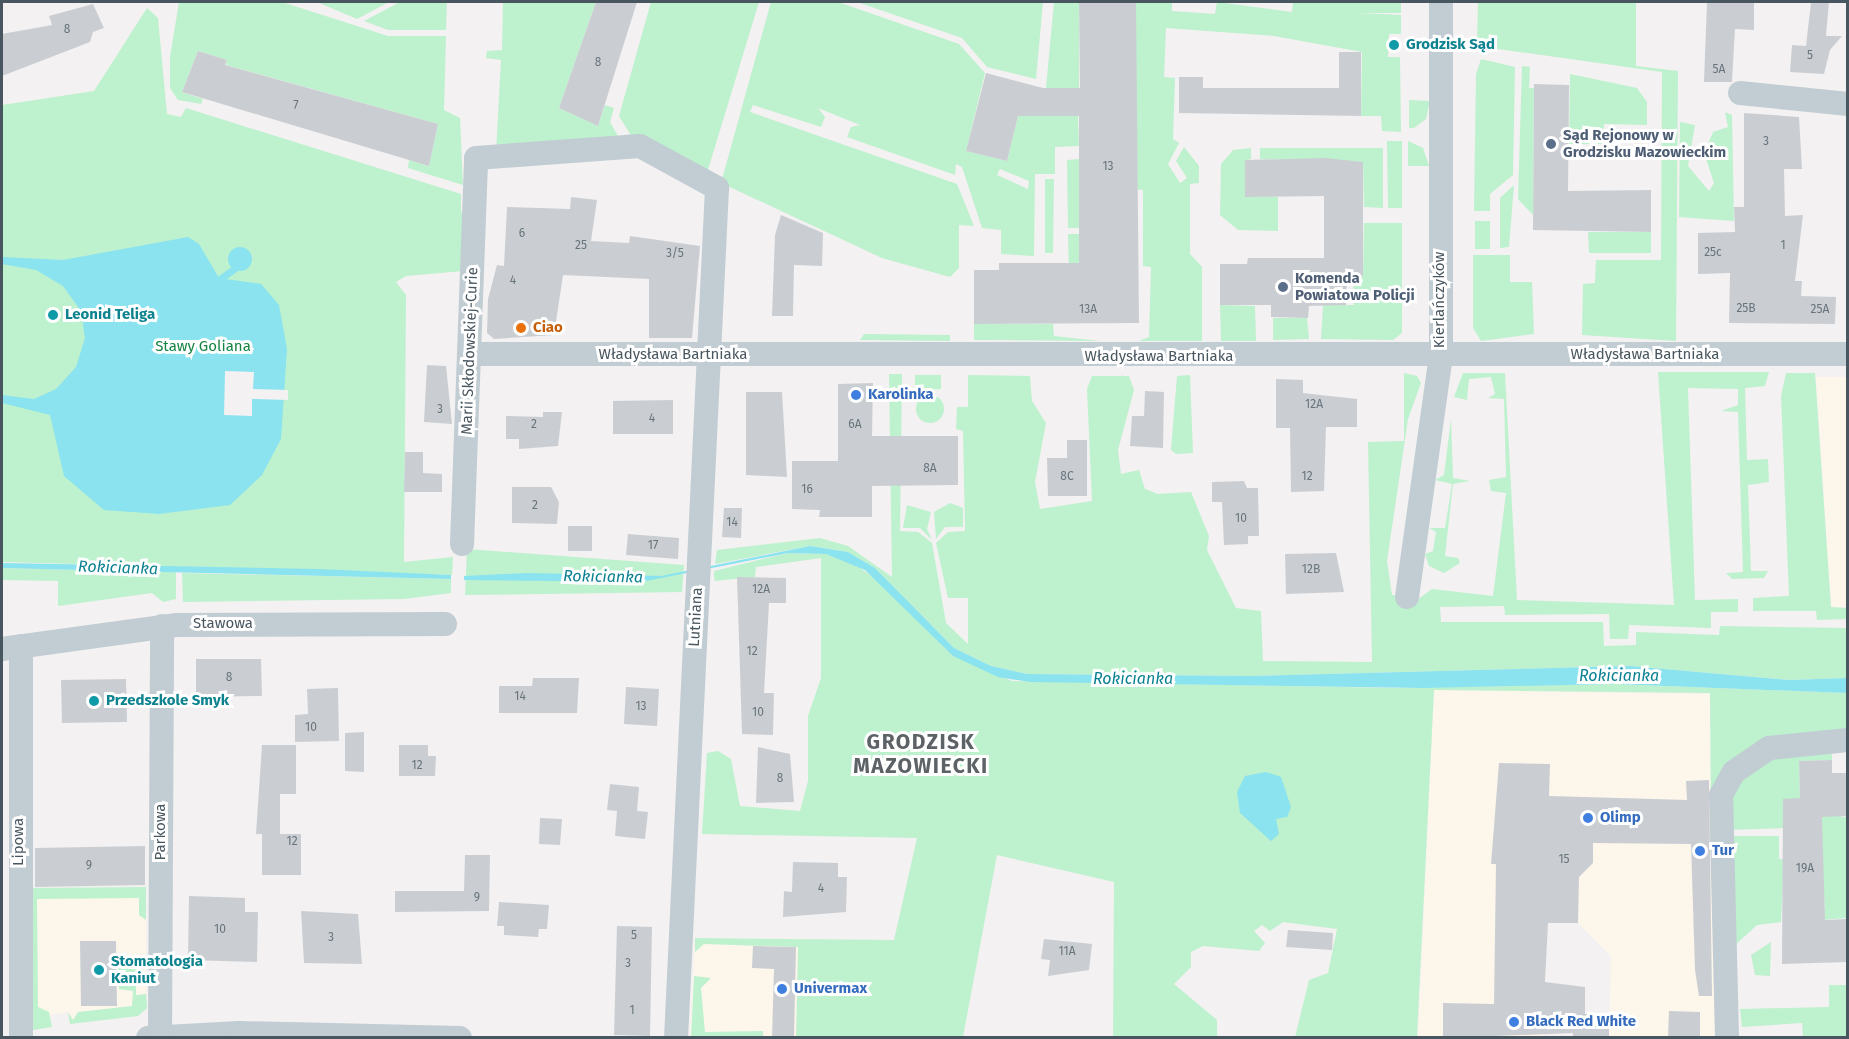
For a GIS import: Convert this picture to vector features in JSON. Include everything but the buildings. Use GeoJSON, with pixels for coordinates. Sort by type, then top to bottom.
{"type":"FeatureCollection","features":[{"type":"Feature","properties":{"kind":"street","name":"Kierlańczyków"},"geometry":{"type":"LineString","coordinates":[[1407,597],[1441,356],[1441,2]]}},
{"type":"Feature","properties":{"kind":"street"},"geometry":{"type":"LineString","coordinates":[[1740,93],[1848,104]]}},
{"type":"Feature","properties":{"kind":"street","name":"Lutniana"},"geometry":{"type":"LineString","coordinates":[[476,158],[640,146],[717,188],[676,1038]]}},
{"type":"Feature","properties":{"kind":"street","name":"Marii Skłodowskiej-Curie"},"geometry":{"type":"LineString","coordinates":[[462,543],[471,354],[476,158]]}},
{"type":"Feature","properties":{"kind":"street","name":"Władysława Bartniaka"},"geometry":{"type":"LineString","coordinates":[[471,354],[1441,356],[1848,354]]}},
{"type":"Feature","properties":{"kind":"street","name":"Stawowa"},"geometry":{"type":"LineString","coordinates":[[11,648],[162,626],[445,624]]}},
{"type":"Feature","properties":{"kind":"street","name":"Parkowa"},"geometry":{"type":"LineString","coordinates":[[156,1037],[162,626]]}},
{"type":"Feature","properties":{"kind":"street","name":"Lipowa"},"geometry":{"type":"LineString","coordinates":[[11,648],[21,1038]]}},
{"type":"Feature","properties":{"kind":"street"},"geometry":{"type":"LineString","coordinates":[[1726,1038],[1721,795],[1734,772],[1769,748],[1848,740]]}},
{"type":"Feature","properties":{"kind":"street"},"geometry":{"type":"LineString","coordinates":[[156,1037],[414,1033],[460,1038]]}},
{"type":"Feature","properties":{"kind":"shaded area"},"geometry":{"type":"Polygon","coordinates":[[[1816,377],[1847,377],[1847,607],[1831,607],[1816,377]]]}},
{"type":"Feature","properties":{"kind":"shaded area"},"geometry":{"type":"Polygon","coordinates":[[[1434,690],[1710,694],[1718,1037],[1609,1037],[1611,956],[1578,923],[1547,923],[1544,1037],[1418,1038],[1434,690]]]}},
{"type":"Feature","properties":{"kind":"shaded area"},"geometry":{"type":"Polygon","coordinates":[[[146,887],[146,994],[133,1011],[73,1020],[68,1012],[45,1016],[36,1009],[31,888],[146,887]]]}},
{"type":"Feature","properties":{"kind":"shaded area"},"geometry":{"type":"Polygon","coordinates":[[[695,938],[807,939],[803,1037],[690,1038],[695,938]]]}},
{"type":"Feature","properties":{"kind":"green space"},"geometry":{"type":"Polygon","coordinates":[[[179,2],[282,2],[388,36],[446,36],[444,110],[460,118],[463,185],[408,168],[409,160],[429,166],[438,124],[226,65],[227,60],[198,51],[182,92],[203,99],[201,104],[178,100],[170,88],[170,57],[179,2]]]}},
{"type":"Feature","properties":{"kind":"green space"},"geometry":{"type":"Polygon","coordinates":[[[317,2],[389,2],[357,19],[317,2]]]}},
{"type":"Feature","properties":{"kind":"green space"},"geometry":{"type":"Polygon","coordinates":[[[400,2],[447,2],[446,30],[388,30],[364,21],[400,2]]]}},
{"type":"Feature","properties":{"kind":"green space"},"geometry":{"type":"Polygon","coordinates":[[[503,2],[596,2],[559,108],[598,126],[605,105],[614,108],[610,122],[622,143],[496,152],[501,60],[486,58],[487,51],[502,50],[503,2]]]}},
{"type":"Feature","properties":{"kind":"green space"},"geometry":{"type":"Polygon","coordinates":[[[651,2],[759,2],[707,173],[635,142],[619,116],[651,2]]]}},
{"type":"Feature","properties":{"kind":"green space"},"geometry":{"type":"Polygon","coordinates":[[[771,2],[838,2],[959,44],[985,73],[966,151],[1007,161],[1018,116],[1078,116],[1079,146],[1055,147],[1055,174],[1035,174],[1034,256],[1001,254],[1001,230],[982,228],[962,167],[956,164],[955,175],[847,137],[851,127],[860,125],[818,108],[825,117],[821,127],[753,105],[750,112],[957,184],[974,226],[959,225],[959,268],[950,277],[882,258],[721,183],[771,2]],[[1000,169],[997,175],[1028,189],[1029,181],[1000,169]]]}},
{"type":"Feature","properties":{"kind":"green space"},"geometry":{"type":"Polygon","coordinates":[[[857,2],[1043,2],[1036,79],[987,67],[962,38],[857,2]]]}},
{"type":"Feature","properties":{"kind":"green space"},"geometry":{"type":"Polygon","coordinates":[[[1054,2],[1079,2],[1079,88],[1046,88],[1054,2]]]}},
{"type":"Feature","properties":{"kind":"green space"},"geometry":{"type":"Polygon","coordinates":[[[1136,2],[1172,2],[1172,11],[1215,14],[1217,2],[1292,12],[1293,2],[1401,2],[1401,13],[1359,13],[1401,15],[1401,34],[1389,34],[1388,57],[1400,57],[1401,132],[1382,131],[1381,116],[1361,116],[1362,52],[1274,36],[1166,28],[1164,77],[1175,78],[1173,139],[1179,143],[1168,164],[1180,183],[1187,178],[1176,161],[1184,147],[1199,166],[1199,183],[1190,184],[1190,254],[1202,267],[1202,341],[1139,341],[1149,337],[1151,267],[1143,266],[1143,190],[1132,189],[1136,2]]]}},
{"type":"Feature","properties":{"kind":"green space"},"geometry":{"type":"Polygon","coordinates":[[[1478,2],[1636,2],[1636,66],[1678,71],[1676,341],[1582,335],[1583,284],[1595,283],[1596,260],[1661,260],[1662,72],[1477,46],[1478,2]]]}},
{"type":"Feature","properties":{"kind":"green space","name":"Stawy Goliana"},"geometry":{"type":"Polygon","coordinates":[[[147,8],[158,18],[167,114],[181,117],[186,108],[461,194],[461,212],[468,214],[463,271],[406,276],[396,282],[406,295],[404,562],[453,557],[452,575],[2,562],[2,105],[94,91],[147,8]]]}},
{"type":"Feature","properties":{"kind":"green space"},"geometry":{"type":"Polygon","coordinates":[[[1481,59],[1515,67],[1513,175],[1490,194],[1490,211],[1474,211],[1476,74],[1481,59]]]}},
{"type":"Feature","properties":{"kind":"green space"},"geometry":{"type":"Polygon","coordinates":[[[1522,66],[1530,67],[1529,88],[1534,88],[1533,215],[1518,199],[1522,66]]]}},
{"type":"Feature","properties":{"kind":"green space"},"geometry":{"type":"Polygon","coordinates":[[[1570,74],[1637,88],[1647,102],[1647,125],[1604,124],[1602,144],[1569,144],[1570,74]]]}},
{"type":"Feature","properties":{"kind":"green space"},"geometry":{"type":"Polygon","coordinates":[[[1409,100],[1430,101],[1426,119],[1414,128],[1409,128],[1409,100]]]}},
{"type":"Feature","properties":{"kind":"green space"},"geometry":{"type":"Polygon","coordinates":[[[1725,112],[1732,115],[1734,221],[1679,217],[1680,122],[1695,125],[1688,166],[1709,191],[1714,183],[1704,153],[1713,132],[1728,127],[1725,112]]]}},
{"type":"Feature","properties":{"kind":"green space"},"geometry":{"type":"Polygon","coordinates":[[[1387,141],[1402,141],[1402,208],[1388,208],[1387,141]]]}},
{"type":"Feature","properties":{"kind":"green space"},"geometry":{"type":"Polygon","coordinates":[[[1408,141],[1423,148],[1429,166],[1408,166],[1408,141]]]}},
{"type":"Feature","properties":{"kind":"green space"},"geometry":{"type":"Polygon","coordinates":[[[1251,148],[1251,159],[1245,160],[1245,197],[1278,197],[1278,231],[1238,230],[1220,215],[1221,164],[1233,150],[1251,148]]]}},
{"type":"Feature","properties":{"kind":"green space"},"geometry":{"type":"Polygon","coordinates":[[[1260,148],[1383,148],[1383,208],[1364,207],[1363,162],[1260,159],[1260,148]]]}},
{"type":"Feature","properties":{"kind":"green space"},"geometry":{"type":"Polygon","coordinates":[[[1079,159],[1079,228],[1068,228],[1067,160],[1079,159]]]}},
{"type":"Feature","properties":{"kind":"green space"},"geometry":{"type":"Polygon","coordinates":[[[1045,179],[1054,179],[1053,253],[1045,253],[1045,179]]]}},
{"type":"Feature","properties":{"kind":"green space"},"geometry":{"type":"Polygon","coordinates":[[[1514,185],[1509,247],[1500,248],[1500,198],[1514,185]]]}},
{"type":"Feature","properties":{"kind":"green space"},"geometry":{"type":"Polygon","coordinates":[[[1475,221],[1490,221],[1490,249],[1475,249],[1475,221]]]}},
{"type":"Feature","properties":{"kind":"green space"},"geometry":{"type":"Polygon","coordinates":[[[1364,223],[1402,223],[1402,333],[1393,340],[1321,339],[1323,305],[1354,305],[1353,276],[1363,276],[1364,223]]]}},
{"type":"Feature","properties":{"kind":"green space"},"geometry":{"type":"Polygon","coordinates":[[[1588,232],[1651,232],[1651,253],[1589,253],[1588,232]]]}},
{"type":"Feature","properties":{"kind":"green space"},"geometry":{"type":"Polygon","coordinates":[[[1068,234],[1079,234],[1080,270],[1069,270],[1068,234]]]}},
{"type":"Feature","properties":{"kind":"green space"},"geometry":{"type":"Polygon","coordinates":[[[1473,255],[1510,255],[1510,282],[1532,282],[1534,334],[1481,341],[1473,328],[1473,255]]]}},
{"type":"Feature","properties":{"kind":"green space"},"geometry":{"type":"Polygon","coordinates":[[[1220,305],[1255,306],[1256,341],[1221,341],[1220,305]]]}},
{"type":"Feature","properties":{"kind":"green space"},"geometry":{"type":"Polygon","coordinates":[[[1273,318],[1307,318],[1309,339],[1273,340],[1273,318]]]}},
{"type":"Feature","properties":{"kind":"green space"},"geometry":{"type":"Polygon","coordinates":[[[974,324],[1053,324],[1054,336],[1100,341],[974,340],[974,324]]]}},
{"type":"Feature","properties":{"kind":"green space"},"geometry":{"type":"Polygon","coordinates":[[[864,334],[950,335],[950,341],[860,340],[864,334]]]}},
{"type":"Feature","properties":{"kind":"green space"},"geometry":{"type":"Polygon","coordinates":[[[1658,372],[1769,372],[1765,386],[1745,388],[1747,460],[1768,459],[1769,482],[1748,485],[1751,571],[1768,571],[1764,578],[1732,579],[1726,573],[1743,572],[1738,412],[1721,411],[1738,405],[1738,389],[1688,388],[1695,600],[1738,599],[1738,612],[1711,612],[1711,628],[1629,625],[1628,639],[1610,639],[1609,614],[1505,615],[1504,606],[1440,607],[1441,622],[1603,622],[1604,646],[1636,645],[1636,632],[1719,635],[1720,626],[1847,628],[1847,678],[1789,680],[1630,666],[1251,676],[1027,674],[991,666],[954,648],[875,568],[848,552],[810,546],[715,564],[717,550],[820,538],[848,546],[892,577],[889,374],[902,374],[900,531],[918,532],[932,543],[946,623],[968,644],[968,598],[948,598],[936,543],[948,532],[965,531],[963,431],[956,429],[957,407],[968,407],[968,375],[1030,376],[1032,401],[1046,423],[1035,482],[1040,509],[1092,501],[1087,389],[1092,376],[1129,376],[1134,390],[1118,450],[1121,474],[1139,470],[1145,489],[1158,494],[1191,492],[1209,536],[1207,550],[1236,608],[1261,611],[1263,661],[1372,662],[1368,442],[1404,441],[1404,373],[1417,376],[1421,383],[1408,419],[1387,561],[1392,595],[1417,600],[1432,589],[1493,596],[1506,493],[1491,491],[1489,480],[1506,477],[1504,399],[1488,398],[1495,394],[1491,377],[1469,379],[1467,400],[1454,397],[1463,373],[1505,373],[1517,600],[1674,605],[1658,372]]]}},
{"type":"Feature","properties":{"kind":"green space"},"geometry":{"type":"Polygon","coordinates":[[[1786,373],[1815,373],[1831,607],[1847,608],[1847,619],[1817,620],[1816,611],[1753,611],[1753,598],[1789,596],[1781,396],[1786,373]]]}},
{"type":"Feature","properties":{"kind":"green space"},"geometry":{"type":"Polygon","coordinates":[[[915,375],[941,375],[941,389],[915,390],[915,375]]]}},
{"type":"Feature","properties":{"kind":"green space"},"geometry":{"type":"Polygon","coordinates":[[[1190,375],[1193,453],[1176,454],[1171,450],[1177,376],[1190,375]]]}},
{"type":"Feature","properties":{"kind":"green space"},"geometry":{"type":"Polygon","coordinates":[[[930,395],[940,399],[944,409],[940,419],[930,423],[920,419],[916,409],[920,399],[930,395]]]}},
{"type":"Feature","properties":{"kind":"green space"},"geometry":{"type":"Polygon","coordinates":[[[1451,419],[1453,478],[1470,481],[1453,484],[1445,556],[1458,558],[1460,563],[1444,573],[1429,566],[1425,554],[1433,551],[1436,532],[1429,528],[1445,528],[1452,484],[1435,480],[1444,475],[1451,419]]]}},
{"type":"Feature","properties":{"kind":"green space"},"geometry":{"type":"Polygon","coordinates":[[[950,503],[963,508],[963,527],[945,527],[936,539],[934,512],[950,503]]]}},
{"type":"Feature","properties":{"kind":"green space"},"geometry":{"type":"Polygon","coordinates":[[[907,505],[931,512],[927,529],[932,540],[920,528],[903,528],[907,505]]]}},
{"type":"Feature","properties":{"kind":"green space"},"geometry":{"type":"Polygon","coordinates":[[[467,549],[684,565],[682,592],[465,595],[467,549]]]}},
{"type":"Feature","properties":{"kind":"green space"},"geometry":{"type":"Polygon","coordinates":[[[788,553],[826,554],[851,561],[882,584],[953,656],[1012,681],[1398,688],[1615,684],[1847,693],[1847,735],[1766,744],[1711,822],[1710,693],[1434,690],[1417,1037],[1295,1037],[1309,980],[1328,973],[1337,929],[1283,922],[1270,931],[1262,925],[1254,931],[1265,943],[1259,951],[1203,946],[1191,952],[1191,967],[1174,984],[1217,1020],[1217,1037],[1113,1037],[1114,882],[997,855],[963,1037],[796,1037],[798,947],[704,944],[695,952],[695,938],[894,940],[917,838],[702,834],[707,753],[718,751],[731,759],[740,806],[800,811],[808,781],[808,716],[821,678],[821,558],[756,567],[755,577],[715,581],[714,577],[714,571],[788,553]]]}},
{"type":"Feature","properties":{"kind":"green space"},"geometry":{"type":"Polygon","coordinates":[[[2,568],[176,572],[176,599],[163,602],[152,593],[58,606],[58,581],[2,580],[2,568]]]}},
{"type":"Feature","properties":{"kind":"green space"},"geometry":{"type":"Polygon","coordinates":[[[182,573],[451,579],[451,593],[404,599],[183,602],[182,573]]]}},
{"type":"Feature","properties":{"kind":"green space"},"geometry":{"type":"Polygon","coordinates":[[[1832,748],[1832,760],[1799,761],[1800,798],[1784,828],[1727,830],[1732,789],[1762,759],[1832,748]]]}},
{"type":"Feature","properties":{"kind":"green space"},"geometry":{"type":"Polygon","coordinates":[[[1841,806],[1841,817],[1847,817],[1846,926],[1846,918],[1821,920],[1820,910],[1825,910],[1819,825],[1822,817],[1841,806]]]}},
{"type":"Feature","properties":{"kind":"green space"},"geometry":{"type":"Polygon","coordinates":[[[1726,836],[1779,836],[1779,859],[1784,859],[1781,922],[1757,925],[1732,948],[1726,836]]]}},
{"type":"Feature","properties":{"kind":"green space"},"geometry":{"type":"Polygon","coordinates":[[[146,887],[146,920],[139,915],[139,898],[37,899],[38,1007],[49,1012],[52,1027],[27,1031],[29,888],[146,887]]]}},
{"type":"Feature","properties":{"kind":"green space"},"geometry":{"type":"Polygon","coordinates":[[[1771,942],[1770,976],[1755,975],[1751,955],[1771,942]]]}},
{"type":"Feature","properties":{"kind":"green space"},"geometry":{"type":"Polygon","coordinates":[[[136,959],[136,995],[146,994],[147,1008],[138,1016],[70,1024],[68,1012],[73,1020],[78,1012],[132,1006],[133,991],[119,989],[118,960],[136,959]]]}},
{"type":"Feature","properties":{"kind":"green space"},"geometry":{"type":"Polygon","coordinates":[[[694,976],[711,978],[701,988],[705,1032],[763,1031],[763,1037],[691,1037],[694,976]]]}},
{"type":"Feature","properties":{"kind":"green space"},"geometry":{"type":"Polygon","coordinates":[[[1829,985],[1847,985],[1847,1037],[1803,1037],[1802,1023],[1742,1027],[1740,1009],[1829,1007],[1829,985]]]}},
{"type":"Feature","properties":{"kind":"water","name":"Stawy Goliana"},"geometry":{"type":"Polygon","coordinates":[[[188,237],[199,244],[219,278],[261,284],[279,305],[287,349],[281,439],[262,475],[230,505],[159,514],[104,510],[64,476],[50,415],[2,403],[2,395],[34,399],[56,389],[76,367],[85,338],[81,311],[63,286],[36,270],[2,264],[2,257],[63,260],[188,237]]]}},
{"type":"Feature","properties":{"kind":"water"},"geometry":{"type":"Polygon","coordinates":[[[240,247],[249,250],[252,259],[249,268],[240,271],[231,268],[228,259],[231,250],[240,247]]]}},
{"type":"Feature","properties":{"kind":"water","name":"Rokicianka"},"geometry":{"type":"Polygon","coordinates":[[[810,546],[848,552],[875,568],[954,648],[991,666],[1027,674],[1251,676],[1630,666],[1789,680],[1847,678],[1847,693],[1615,684],[1423,688],[1030,682],[998,677],[953,656],[865,570],[826,554],[788,553],[641,582],[464,580],[464,576],[528,573],[661,576],[810,546]]]}},
{"type":"Feature","properties":{"kind":"water","name":"Rokicianka"},"geometry":{"type":"Polygon","coordinates":[[[2,563],[318,569],[451,575],[451,579],[2,568],[2,563]]]}},
{"type":"Feature","properties":{"kind":"water"},"geometry":{"type":"Polygon","coordinates":[[[1266,772],[1281,777],[1291,807],[1287,817],[1276,819],[1279,834],[1271,841],[1240,813],[1237,792],[1245,776],[1266,772]]]}},
{"type":"Feature","properties":{"kind":"pier"},"geometry":{"type":"Polygon","coordinates":[[[225,371],[254,372],[253,389],[288,390],[288,400],[252,399],[252,416],[224,415],[225,371]]]}},
{"type":"Feature","properties":{"kind":"waterway"},"geometry":{"type":"LineString","coordinates":[[221,278],[234,269]]}},
{"type":"Feature","properties":{"kind":"place","name":"Grodzisk Sąd"},"geometry":{"type":"Point","coordinates":[1394,45]}},
{"type":"Feature","properties":{"kind":"place","name":"Sąd Rejonowy w Grodzisku Mazowieckim"},"geometry":{"type":"Point","coordinates":[1551,144]}},
{"type":"Feature","properties":{"kind":"place","name":"Komenda Powiatowa Policji"},"geometry":{"type":"Point","coordinates":[1283,287]}},
{"type":"Feature","properties":{"kind":"place","name":"Leonid Teliga"},"geometry":{"type":"Point","coordinates":[53,315]}},
{"type":"Feature","properties":{"kind":"place","name":"Ciao"},"geometry":{"type":"Point","coordinates":[521,328]}},
{"type":"Feature","properties":{"kind":"place","name":"Karolinka"},"geometry":{"type":"Point","coordinates":[856,395]}},
{"type":"Feature","properties":{"kind":"place","name":"Przedszkole Smyk"},"geometry":{"type":"Point","coordinates":[94,701]}},
{"type":"Feature","properties":{"kind":"place","name":"Olimp"},"geometry":{"type":"Point","coordinates":[1588,818]}},
{"type":"Feature","properties":{"kind":"place","name":"Tur"},"geometry":{"type":"Point","coordinates":[1700,851]}},
{"type":"Feature","properties":{"kind":"place","name":"Stomatologia Kaniut"},"geometry":{"type":"Point","coordinates":[99,970]}},
{"type":"Feature","properties":{"kind":"place","name":"Univermax"},"geometry":{"type":"Point","coordinates":[782,989]}},
{"type":"Feature","properties":{"kind":"place","name":"Black Red White"},"geometry":{"type":"Point","coordinates":[1514,1022]}},
{"type":"Feature","properties":{"kind":"district","name":"GRODZISK MAZOWIECKI"},"geometry":{"type":"Point","coordinates":[921,754]}}]}
